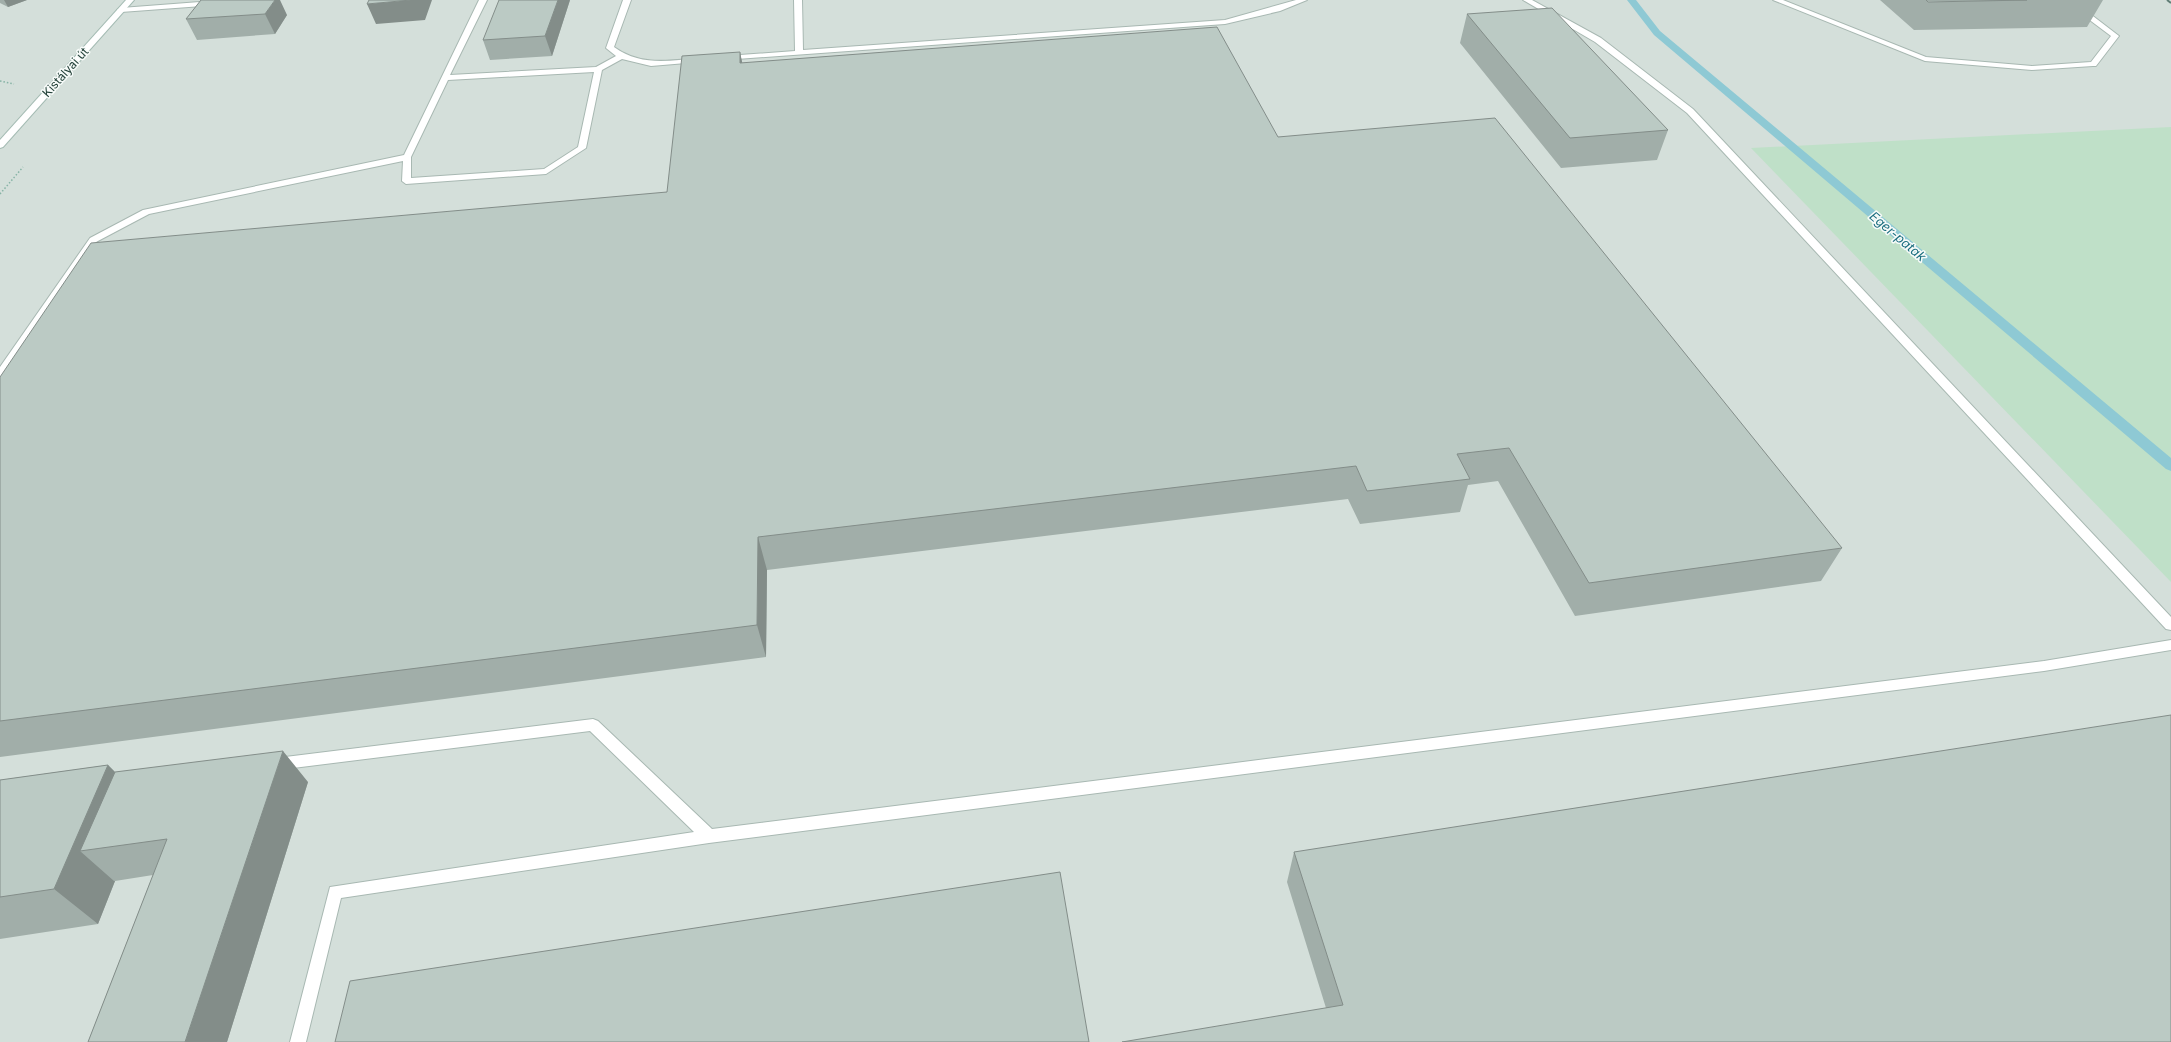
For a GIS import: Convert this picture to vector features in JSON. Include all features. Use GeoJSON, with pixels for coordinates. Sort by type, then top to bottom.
{"type":"FeatureCollection","features":[{"type":"Feature","properties":{"kind":"main road","name":"Kistályai út"},"geometry":{"type":"LineString","coordinates":[[0,144],[130,0]]}},
{"type":"Feature","properties":{"kind":"main road"},"geometry":{"type":"LineString","coordinates":[[483,0],[407,157],[406,181],[546,171],[582,148],[598,69]]}},
{"type":"Feature","properties":{"kind":"main road"},"geometry":{"type":"LineString","coordinates":[[627,0],[610,48],[620,57],[641,64],[704,60]]}},
{"type":"Feature","properties":{"kind":"main road"},"geometry":{"type":"LineString","coordinates":[[798,0],[799,53]]}},
{"type":"Feature","properties":{"kind":"main road"},"geometry":{"type":"LineString","coordinates":[[720,59],[1225,22],[1277,9],[1302,0]]}},
{"type":"Feature","properties":{"kind":"main road"},"geometry":{"type":"LineString","coordinates":[[1527,0],[1598,40],[1690,111],[2171,625]]}},
{"type":"Feature","properties":{"kind":"main road"},"geometry":{"type":"LineString","coordinates":[[1777,0],[1925,59],[2032,68],[2093,64],[2115,36],[2067,0]]}},
{"type":"Feature","properties":{"kind":"main road"},"geometry":{"type":"LineString","coordinates":[[121,10],[223,3]]}},
{"type":"Feature","properties":{"kind":"main road"},"geometry":{"type":"LineString","coordinates":[[445,78],[598,69],[620,57]]}},
{"type":"Feature","properties":{"kind":"main road"},"geometry":{"type":"LineString","coordinates":[[0,375],[93,240],[146,212],[407,157]]}},
{"type":"Feature","properties":{"kind":"main road"},"geometry":{"type":"LineString","coordinates":[[298,1042],[335,892],[709,836],[2044,666],[2171,645]]}},
{"type":"Feature","properties":{"kind":"main road"},"geometry":{"type":"LineString","coordinates":[[261,766],[593,725],[709,836]]}},
{"type":"Feature","properties":{"kind":"shaded area"},"geometry":{"type":"Polygon","coordinates":[[[0,0],[2171,0],[2171,1042],[0,1042],[0,0]]]}},
{"type":"Feature","properties":{"kind":"green space"},"geometry":{"type":"Polygon","coordinates":[[[2171,127],[2171,582],[1751,148],[2171,127]]]}},
{"type":"Feature","properties":{"kind":"building"},"geometry":{"type":"Polygon","coordinates":[[[201,0],[275,0],[265,14],[186,19],[201,0]]]}},
{"type":"Feature","properties":{"kind":"building"},"geometry":{"type":"Polygon","coordinates":[[[369,0],[411,0],[367,4],[369,0]]]}},
{"type":"Feature","properties":{"kind":"building"},"geometry":{"type":"Polygon","coordinates":[[[499,0],[558,0],[545,36],[483,40],[499,0]]]}},
{"type":"Feature","properties":{"kind":"building"},"geometry":{"type":"Polygon","coordinates":[[[1926,0],[2027,0],[1928,2],[1926,0]]]}},
{"type":"Feature","properties":{"kind":"building"},"geometry":{"type":"Polygon","coordinates":[[[1552,8],[1668,130],[1570,138],[1467,14],[1552,8]]]}},
{"type":"Feature","properties":{"kind":"building"},"geometry":{"type":"Polygon","coordinates":[[[1217,27],[1278,137],[1495,118],[1842,548],[1589,583],[1509,448],[1457,454],[1470,479],[1367,491],[1356,466],[758,537],[757,625],[0,721],[0,377],[91,243],[667,192],[682,56],[740,52],[740,63],[1217,27]]]}},
{"type":"Feature","properties":{"kind":"building"},"geometry":{"type":"Polygon","coordinates":[[[2171,715],[2171,1042],[1122,1042],[1343,1005],[1294,852],[2171,715]]]}},
{"type":"Feature","properties":{"kind":"building"},"geometry":{"type":"Polygon","coordinates":[[[283,751],[185,1042],[88,1042],[167,839],[80,851],[115,772],[283,751]]]}},
{"type":"Feature","properties":{"kind":"building"},"geometry":{"type":"Polygon","coordinates":[[[108,765],[54,889],[0,897],[0,780],[108,765]]]}},
{"type":"Feature","properties":{"kind":"building"},"geometry":{"type":"Polygon","coordinates":[[[1060,872],[1089,1042],[335,1042],[350,981],[1060,872]]]}},
{"type":"Feature","properties":{"kind":"waterway","name":"Eger-patak"},"geometry":{"type":"LineString","coordinates":[[1631,0],[1657,33],[2171,466]]}},
{"type":"Feature","properties":{"kind":"railway"},"geometry":{"type":"LineString","coordinates":[[2167,0],[2171,3]]}}]}
